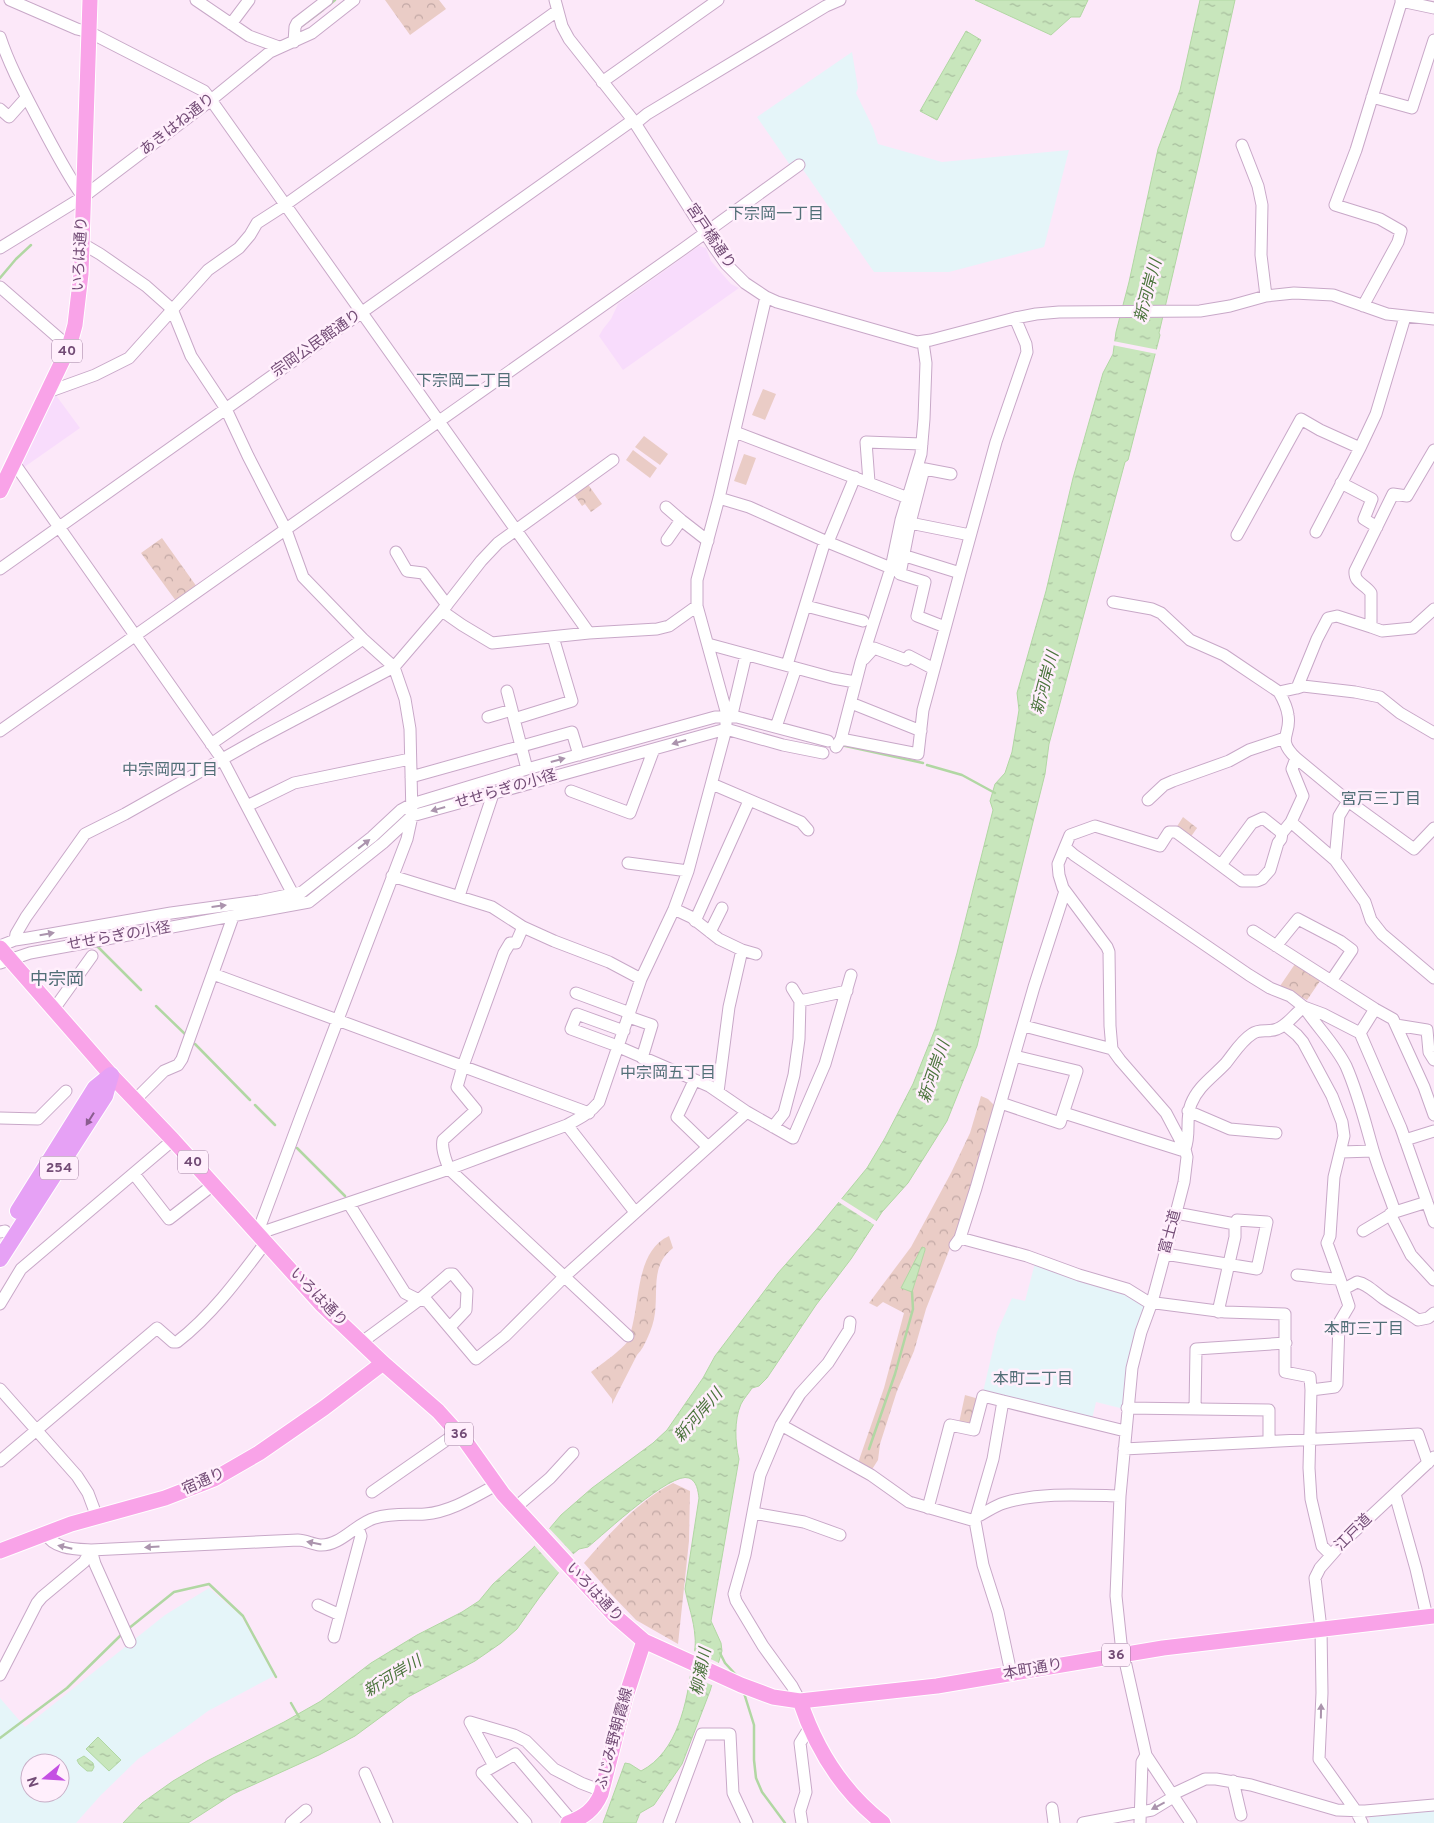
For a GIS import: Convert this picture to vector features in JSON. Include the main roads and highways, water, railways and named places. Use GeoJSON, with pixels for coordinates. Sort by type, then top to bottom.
{"type":"FeatureCollection","features":[{"type":"Feature","properties":{"kind":"highway","name":"254"},"geometry":{"type":"LineString","coordinates":[[2,1234],[95,1088],[110,1075]]}},
{"type":"Feature","properties":{"kind":"highway","name":"254"},"geometry":{"type":"LineString","coordinates":[[0,1259],[105,1096],[110,1075]]}},
{"type":"Feature","properties":{"kind":"main road","name":"いろは通り"},"geometry":{"type":"LineString","coordinates":[[1,488],[69,347],[77,310],[83,244],[90,0]]}},
{"type":"Feature","properties":{"kind":"main road","name":"いろは通り"},"geometry":{"type":"LineString","coordinates":[[3,954],[54,1009],[110,1075],[173,1140],[321,1304],[383,1363],[433,1406],[458,1432],[496,1485],[519,1512],[615,1616],[644,1641]]}},
{"type":"Feature","properties":{"kind":"main road","name":"宿通り"},"geometry":{"type":"LineString","coordinates":[[0,1551],[97,1516],[180,1494],[231,1471],[324,1408],[383,1363]]}},
{"type":"Feature","properties":{"kind":"main road","name":"本町通り"},"geometry":{"type":"LineString","coordinates":[[644,1641],[758,1692],[800,1701],[898,1691],[1124,1654],[1430,1617]]}},
{"type":"Feature","properties":{"kind":"main road","name":"ふじみ野朝霞線"},"geometry":{"type":"LineString","coordinates":[[579,1821],[594,1807],[602,1791],[626,1696],[644,1641]]}},
{"type":"Feature","properties":{"kind":"main road"},"geometry":{"type":"LineString","coordinates":[[800,1701],[810,1727],[841,1782],[857,1800],[883,1823]]}},
{"type":"Feature","properties":{"kind":"water"},"geometry":{"type":"Polygon","coordinates":[[[975,0],[1088,0],[1080,17],[1071,17],[1051,35],[975,0]]]}},
{"type":"Feature","properties":{"kind":"water"},"geometry":{"type":"Polygon","coordinates":[[[1200,0],[1235,0],[1160,335],[1128,460],[1125,462],[1049,744],[1045,774],[977,1046],[947,1121],[908,1183],[882,1212],[767,1378],[759,1386],[752,1388],[741,1404],[737,1417],[736,1432],[739,1459],[711,1621],[721,1643],[722,1651],[710,1691],[682,1764],[654,1805],[640,1813],[636,1823],[603,1823],[625,1763],[641,1771],[654,1763],[664,1752],[679,1725],[687,1694],[695,1650],[695,1637],[685,1589],[699,1498],[698,1489],[692,1479],[689,1478],[680,1478],[653,1493],[588,1547],[579,1549],[573,1554],[517,1629],[501,1643],[475,1661],[408,1697],[355,1736],[319,1755],[233,1794],[188,1823],[123,1823],[142,1803],[173,1781],[321,1701],[371,1663],[479,1601],[493,1584],[533,1548],[561,1515],[592,1488],[653,1443],[667,1430],[703,1378],[715,1356],[778,1273],[867,1168],[885,1138],[913,1084],[936,1027],[957,953],[993,810],[990,801],[995,784],[1005,773],[1012,752],[1019,710],[1017,693],[1046,591],[1073,478],[1103,373],[1113,354],[1116,332],[1158,149],[1180,90],[1200,0]]]}},
{"type":"Feature","properties":{"kind":"water"},"geometry":{"type":"Polygon","coordinates":[[[966,31],[981,40],[937,120],[920,111],[966,31]]]}},
{"type":"Feature","properties":{"kind":"water"},"geometry":{"type":"Polygon","coordinates":[[[922,1247],[925,1250],[912,1292],[901,1288],[922,1247]]]}},
{"type":"Feature","properties":{"kind":"water"},"geometry":{"type":"Polygon","coordinates":[[[98,1737],[121,1760],[109,1771],[86,1749],[98,1737]]]}},
{"type":"Feature","properties":{"kind":"water"},"geometry":{"type":"Polygon","coordinates":[[[84,1756],[93,1763],[92,1771],[87,1771],[79,1764],[77,1760],[84,1756]]]}},
{"type":"Feature","properties":{"kind":"waterway"},"geometry":{"type":"LineString","coordinates":[[329,5],[335,0]]}},
{"type":"Feature","properties":{"kind":"waterway"},"geometry":{"type":"LineString","coordinates":[[299,28],[323,10]]}},
{"type":"Feature","properties":{"kind":"waterway"},"geometry":{"type":"LineString","coordinates":[[0,278],[31,245]]}},
{"type":"Feature","properties":{"kind":"waterway"},"geometry":{"type":"LineString","coordinates":[[841,745],[923,763]]}},
{"type":"Feature","properties":{"kind":"waterway"},"geometry":{"type":"LineString","coordinates":[[927,765],[962,775],[995,793]]}},
{"type":"Feature","properties":{"kind":"waterway"},"geometry":{"type":"LineString","coordinates":[[96,945],[141,990]]}},
{"type":"Feature","properties":{"kind":"waterway"},"geometry":{"type":"LineString","coordinates":[[156,1006],[186,1035]]}},
{"type":"Feature","properties":{"kind":"waterway"},"geometry":{"type":"LineString","coordinates":[[195,1044],[250,1100]]}},
{"type":"Feature","properties":{"kind":"waterway"},"geometry":{"type":"LineString","coordinates":[[255,1105],[275,1125]]}},
{"type":"Feature","properties":{"kind":"waterway"},"geometry":{"type":"LineString","coordinates":[[297,1148],[345,1196]]}},
{"type":"Feature","properties":{"kind":"waterway"},"geometry":{"type":"LineString","coordinates":[[869,1449],[895,1374],[913,1309],[912,1292]]}},
{"type":"Feature","properties":{"kind":"waterway"},"geometry":{"type":"LineString","coordinates":[[128,1629],[174,1592],[209,1584],[243,1616],[276,1677]]}},
{"type":"Feature","properties":{"kind":"waterway"},"geometry":{"type":"LineString","coordinates":[[0,1738],[67,1688],[122,1634]]}},
{"type":"Feature","properties":{"kind":"waterway","name":"柳瀬川"},"geometry":{"type":"LineString","coordinates":[[720,1653],[725,1663],[737,1676]]}},
{"type":"Feature","properties":{"kind":"waterway"},"geometry":{"type":"LineString","coordinates":[[744,1693],[754,1725],[756,1778],[762,1792],[785,1823]]}},
{"type":"Feature","properties":{"kind":"waterway"},"geometry":{"type":"LineString","coordinates":[[291,1703],[299,1717]]}},
{"type":"Feature","properties":{"kind":"district","name":"下宗岡一丁目"},"geometry":{"type":"Point","coordinates":[776,215]}},
{"type":"Feature","properties":{"kind":"district","name":"下宗岡二丁目"},"geometry":{"type":"Point","coordinates":[464,382]}},
{"type":"Feature","properties":{"kind":"district","name":"中宗岡四丁目"},"geometry":{"type":"Point","coordinates":[170,771]}},
{"type":"Feature","properties":{"kind":"district","name":"宮戸三丁目"},"geometry":{"type":"Point","coordinates":[1381,800]}},
{"type":"Feature","properties":{"kind":"district","name":"中宗岡"},"geometry":{"type":"Point","coordinates":[57,980]}},
{"type":"Feature","properties":{"kind":"district","name":"中宗岡五丁目"},"geometry":{"type":"Point","coordinates":[668,1074]}},
{"type":"Feature","properties":{"kind":"district","name":"本町三丁目"},"geometry":{"type":"Point","coordinates":[1364,1330]}},
{"type":"Feature","properties":{"kind":"district","name":"本町二丁目"},"geometry":{"type":"Point","coordinates":[1033,1380]}},
{"type":"Feature","properties":{"kind":"water label","name":"新河岸川"},"geometry":{"type":"Point","coordinates":[1149,291]}},
{"type":"Feature","properties":{"kind":"water label","name":"新河岸川"},"geometry":{"type":"Point","coordinates":[1046,683]}},
{"type":"Feature","properties":{"kind":"water label","name":"新河岸川"},"geometry":{"type":"Point","coordinates":[935,1072]}},
{"type":"Feature","properties":{"kind":"water label","name":"新河岸川"},"geometry":{"type":"Point","coordinates":[699,1416]}},
{"type":"Feature","properties":{"kind":"water label","name":"新河岸川"},"geometry":{"type":"Point","coordinates":[393,1677]}}]}
